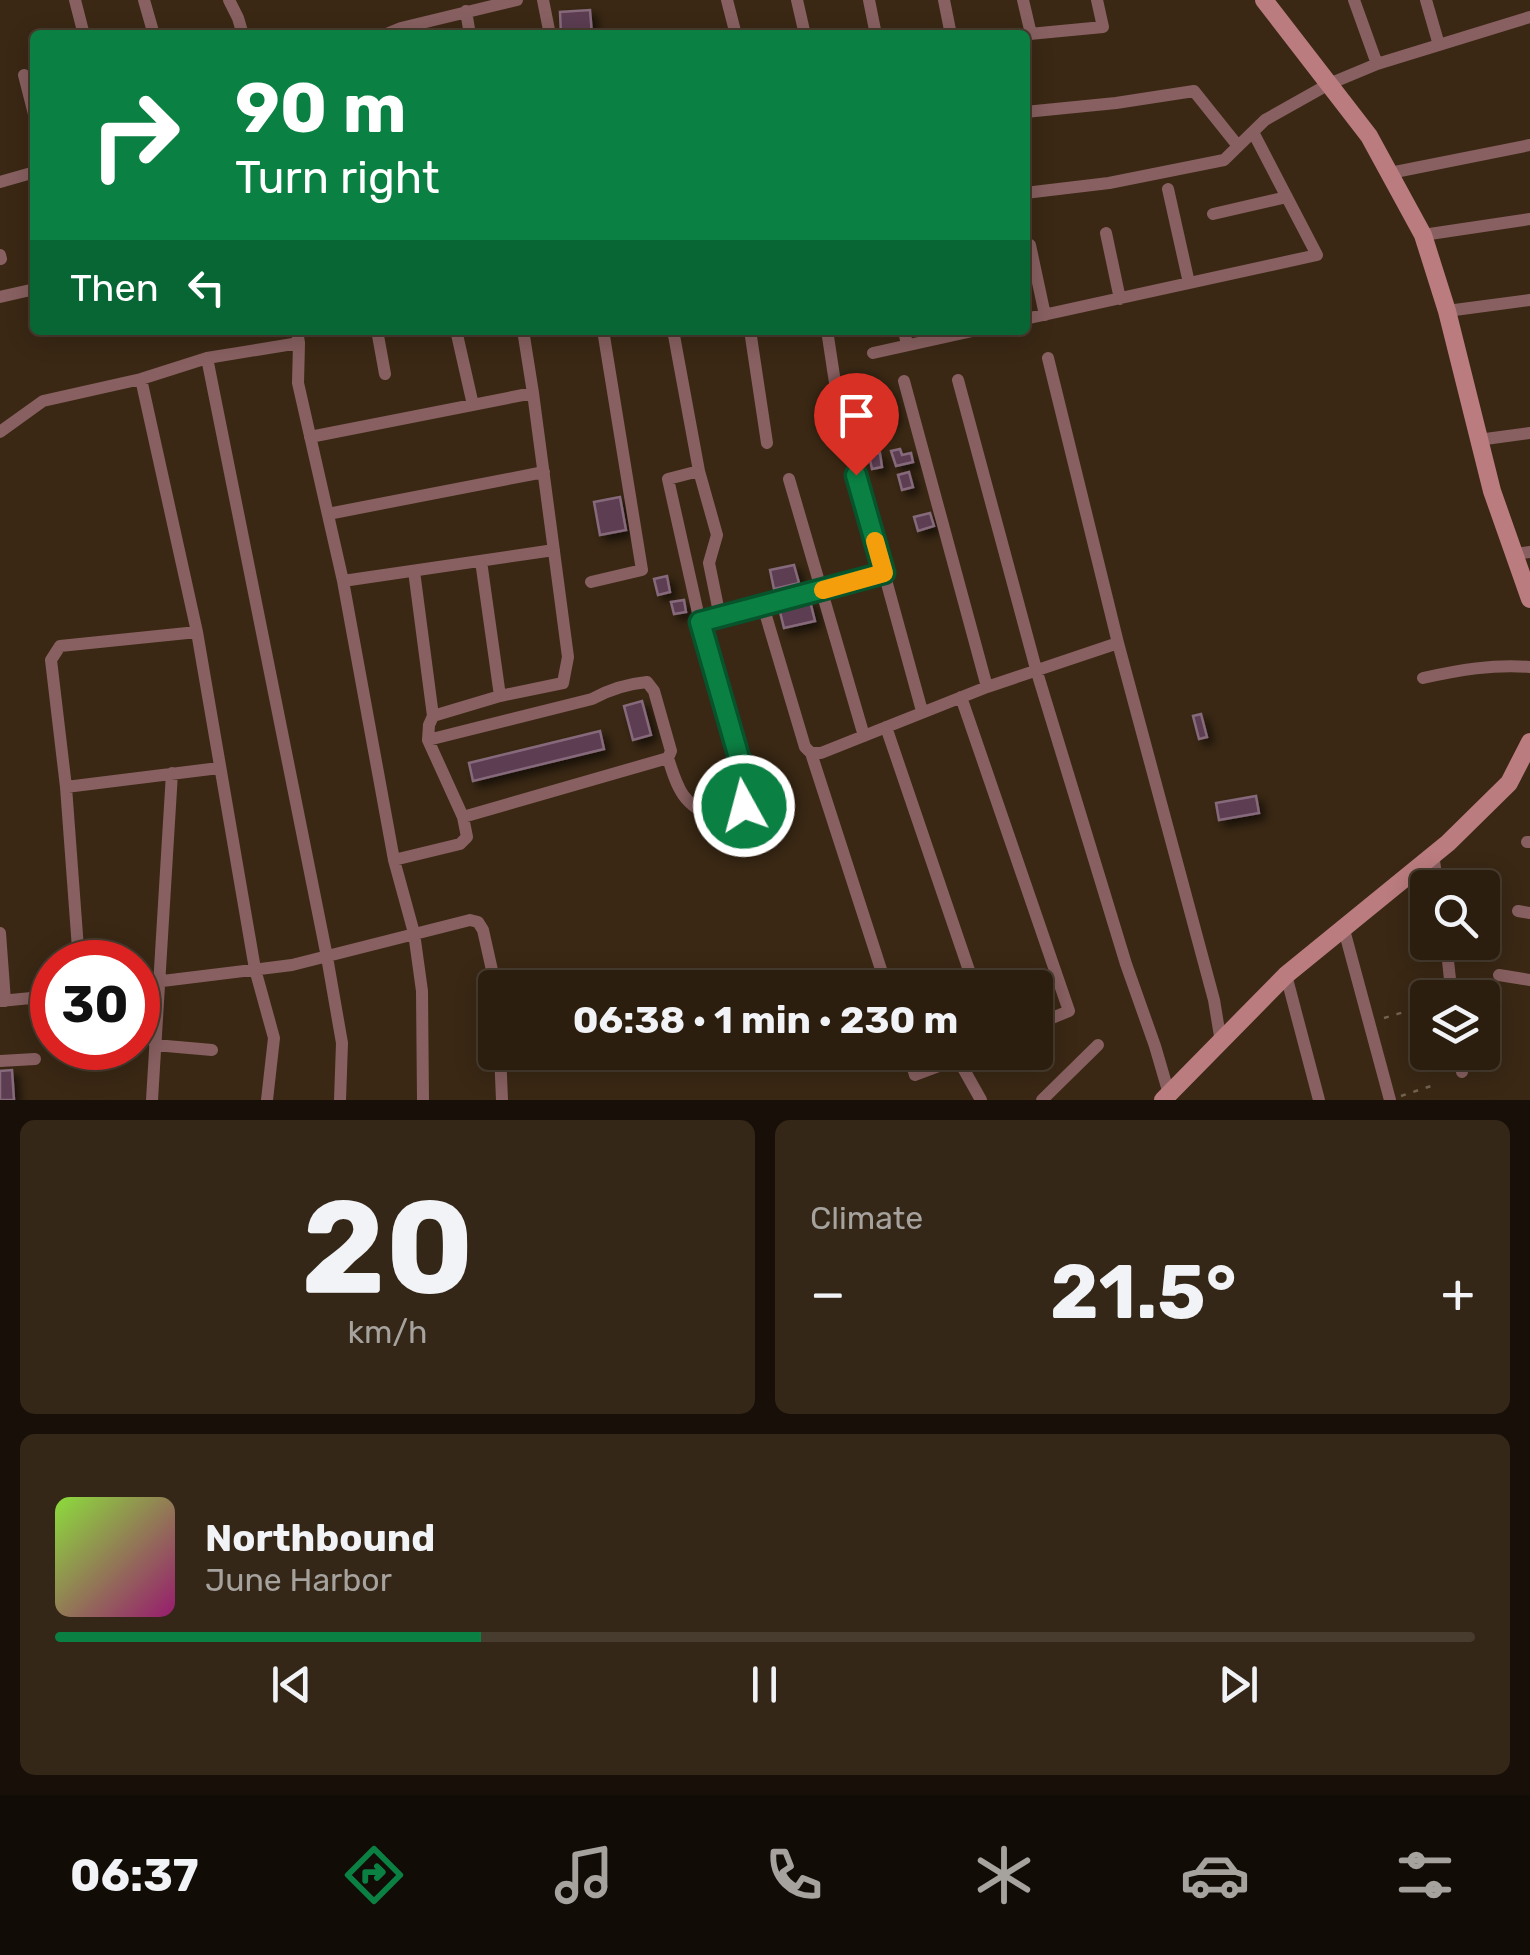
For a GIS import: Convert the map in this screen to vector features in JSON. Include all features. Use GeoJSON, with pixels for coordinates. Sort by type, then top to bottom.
{"type":"FeatureCollection","features":[{"type":"Feature","properties":{"kind":"main road"},"geometry":{"type":"LineString","coordinates":[[1264,0],[1369,136],[1423,235],[1447,311],[1478,440],[1522,553],[1530,599]]}},
{"type":"Feature","properties":{"kind":"main road"},"geometry":{"type":"LineString","coordinates":[[1166,1097],[1286,975],[1434,854],[1509,784],[1527,753]]}},
{"type":"Feature","properties":{"kind":"street"},"geometry":{"type":"LineString","coordinates":[[75,0],[83,30]]}},
{"type":"Feature","properties":{"kind":"street"},"geometry":{"type":"LineString","coordinates":[[144,0],[153,30]]}},
{"type":"Feature","properties":{"kind":"street"},"geometry":{"type":"LineString","coordinates":[[228,0],[242,30]]}},
{"type":"Feature","properties":{"kind":"street"},"geometry":{"type":"LineString","coordinates":[[407,30],[517,0]]}},
{"type":"Feature","properties":{"kind":"street"},"geometry":{"type":"LineString","coordinates":[[543,0],[549,30]]}},
{"type":"Feature","properties":{"kind":"street"},"geometry":{"type":"LineString","coordinates":[[727,0],[735,30]]}},
{"type":"Feature","properties":{"kind":"street"},"geometry":{"type":"LineString","coordinates":[[797,0],[804,30]]}},
{"type":"Feature","properties":{"kind":"street"},"geometry":{"type":"LineString","coordinates":[[870,0],[875,30]]}},
{"type":"Feature","properties":{"kind":"street"},"geometry":{"type":"LineString","coordinates":[[944,0],[951,30]]}},
{"type":"Feature","properties":{"kind":"street"},"geometry":{"type":"LineString","coordinates":[[1023,0],[1025,30]]}},
{"type":"Feature","properties":{"kind":"street"},"geometry":{"type":"LineString","coordinates":[[1030,34],[1103,27],[1097,0]]}},
{"type":"Feature","properties":{"kind":"street"},"geometry":{"type":"LineString","coordinates":[[1354,0],[1377,64]]}},
{"type":"Feature","properties":{"kind":"street"},"geometry":{"type":"LineString","coordinates":[[1426,0],[1440,45]]}},
{"type":"Feature","properties":{"kind":"street"},"geometry":{"type":"LineString","coordinates":[[466,11],[469,30]]}},
{"type":"Feature","properties":{"kind":"street"},"geometry":{"type":"LineString","coordinates":[[1030,192],[1109,183],[1224,160],[1265,120],[1328,84],[1377,64],[1530,17]]}},
{"type":"Feature","properties":{"kind":"street"},"geometry":{"type":"LineString","coordinates":[[24,75],[30,98]]}},
{"type":"Feature","properties":{"kind":"street"},"geometry":{"type":"LineString","coordinates":[[1030,112],[1194,92],[1238,146]]}},
{"type":"Feature","properties":{"kind":"street"},"geometry":{"type":"LineString","coordinates":[[1030,319],[1316,255],[1253,132]]}},
{"type":"Feature","properties":{"kind":"street"},"geometry":{"type":"LineString","coordinates":[[1390,172],[1530,146]]}},
{"type":"Feature","properties":{"kind":"street"},"geometry":{"type":"LineString","coordinates":[[0,182],[30,173]]}},
{"type":"Feature","properties":{"kind":"street"},"geometry":{"type":"LineString","coordinates":[[1168,189],[1188,283]]}},
{"type":"Feature","properties":{"kind":"street"},"geometry":{"type":"LineString","coordinates":[[1213,214],[1286,197]]}},
{"type":"Feature","properties":{"kind":"street"},"geometry":{"type":"LineString","coordinates":[[1423,235],[1530,219]]}},
{"type":"Feature","properties":{"kind":"street"},"geometry":{"type":"LineString","coordinates":[[1106,233],[1120,298]]}},
{"type":"Feature","properties":{"kind":"street"},"geometry":{"type":"LineString","coordinates":[[1030,244],[1045,315]]}},
{"type":"Feature","properties":{"kind":"street"},"geometry":{"type":"LineString","coordinates":[[0,297],[30,290]]}},
{"type":"Feature","properties":{"kind":"street"},"geometry":{"type":"LineString","coordinates":[[1447,311],[1530,300]]}},
{"type":"Feature","properties":{"kind":"street"},"geometry":{"type":"LineString","coordinates":[[378,335],[386,374]]}},
{"type":"Feature","properties":{"kind":"street"},"geometry":{"type":"LineString","coordinates":[[457,335],[473,405]]}},
{"type":"Feature","properties":{"kind":"street"},"geometry":{"type":"LineString","coordinates":[[433,716],[564,682],[568,657],[523,335]]}},
{"type":"Feature","properties":{"kind":"street"},"geometry":{"type":"LineString","coordinates":[[591,582],[642,570],[604,335]]}},
{"type":"Feature","properties":{"kind":"street"},"geometry":{"type":"LineString","coordinates":[[674,335],[699,471],[717,534],[709,563],[720,617]]}},
{"type":"Feature","properties":{"kind":"street"},"geometry":{"type":"LineString","coordinates":[[751,335],[768,443]]}},
{"type":"Feature","properties":{"kind":"street"},"geometry":{"type":"LineString","coordinates":[[828,335],[838,409],[922,711]]}},
{"type":"Feature","properties":{"kind":"street"},"geometry":{"type":"LineString","coordinates":[[905,335],[906,346]]}},
{"type":"Feature","properties":{"kind":"street"},"geometry":{"type":"LineString","coordinates":[[874,353],[955,335]]}},
{"type":"Feature","properties":{"kind":"street"},"geometry":{"type":"LineString","coordinates":[[0,432],[43,401],[298,337],[298,382],[343,581],[394,860],[414,934],[422,991],[424,1100]]}},
{"type":"Feature","properties":{"kind":"street"},"geometry":{"type":"LineString","coordinates":[[207,358],[327,957],[342,1042],[340,1100]]}},
{"type":"Feature","properties":{"kind":"street"},"geometry":{"type":"LineString","coordinates":[[1048,358],[1222,1042]]}},
{"type":"Feature","properties":{"kind":"street"},"geometry":{"type":"LineString","coordinates":[[141,379],[196,632],[255,970],[274,1038],[267,1100]]}},
{"type":"Feature","properties":{"kind":"street"},"geometry":{"type":"LineString","coordinates":[[958,380],[1036,668],[1166,1097]]}},
{"type":"Feature","properties":{"kind":"street"},"geometry":{"type":"LineString","coordinates":[[904,381],[988,686]]}},
{"type":"Feature","properties":{"kind":"street"},"geometry":{"type":"LineString","coordinates":[[310,437],[533,393]]}},
{"type":"Feature","properties":{"kind":"street"},"geometry":{"type":"LineString","coordinates":[[1478,440],[1530,432]]}},
{"type":"Feature","properties":{"kind":"street"},"geometry":{"type":"LineString","coordinates":[[428,740],[592,699],[628,683],[647,682],[654,691],[678,790],[694,807],[716,817],[744,806],[748,798],[746,782],[700,622],[668,480],[699,471]]}},
{"type":"Feature","properties":{"kind":"street"},"geometry":{"type":"LineString","coordinates":[[328,514],[544,472]]}},
{"type":"Feature","properties":{"kind":"street"},"geometry":{"type":"LineString","coordinates":[[789,479],[864,736]]}},
{"type":"Feature","properties":{"kind":"street"},"geometry":{"type":"LineString","coordinates":[[343,581],[554,550]]}},
{"type":"Feature","properties":{"kind":"street"},"geometry":{"type":"LineString","coordinates":[[481,561],[500,696]]}},
{"type":"Feature","properties":{"kind":"street"},"geometry":{"type":"LineString","coordinates":[[394,860],[460,844],[468,837],[463,817],[428,740],[433,716],[414,571]]}},
{"type":"Feature","properties":{"kind":"street"},"geometry":{"type":"LineString","coordinates":[[700,622],[884,573]]}},
{"type":"Feature","properties":{"kind":"street"},"geometry":{"type":"LineString","coordinates":[[763,606],[805,747],[812,753],[881,970]]}},
{"type":"Feature","properties":{"kind":"street"},"geometry":{"type":"LineString","coordinates":[[78,940],[51,660],[60,646],[196,632]]}},
{"type":"Feature","properties":{"kind":"street"},"geometry":{"type":"LineString","coordinates":[[812,753],[821,753],[1036,668],[1118,644]]}},
{"type":"Feature","properties":{"kind":"street"},"geometry":{"type":"LineString","coordinates":[[1423,678],[1493,666],[1530,667]]}},
{"type":"Feature","properties":{"kind":"street"},"geometry":{"type":"LineString","coordinates":[[961,697],[1070,1011],[1053,1018]]}},
{"type":"Feature","properties":{"kind":"street"},"geometry":{"type":"LineString","coordinates":[[886,727],[969,970]]}},
{"type":"Feature","properties":{"kind":"street"},"geometry":{"type":"LineString","coordinates":[[463,817],[668,758]]}},
{"type":"Feature","properties":{"kind":"street"},"geometry":{"type":"LineString","coordinates":[[66,787],[219,768]]}},
{"type":"Feature","properties":{"kind":"street"},"geometry":{"type":"LineString","coordinates":[[160,952],[172,772]]}},
{"type":"Feature","properties":{"kind":"street"},"geometry":{"type":"LineString","coordinates":[[1434,854],[1436,870]]}},
{"type":"Feature","properties":{"kind":"street"},"geometry":{"type":"LineString","coordinates":[[160,982],[327,957],[470,920],[478,922],[483,930],[492,970]]}},
{"type":"Feature","properties":{"kind":"street"},"geometry":{"type":"LineString","coordinates":[[1342,926],[1390,1100]]}},
{"type":"Feature","properties":{"kind":"street"},"geometry":{"type":"LineString","coordinates":[[0,933],[3,1001],[30,998]]}},
{"type":"Feature","properties":{"kind":"street"},"geometry":{"type":"LineString","coordinates":[[1286,975],[1319,1100]]}},
{"type":"Feature","properties":{"kind":"street"},"geometry":{"type":"LineString","coordinates":[[1499,975],[1530,980]]}},
{"type":"Feature","properties":{"kind":"street"},"geometry":{"type":"LineString","coordinates":[[160,1045],[212,1050]]}},
{"type":"Feature","properties":{"kind":"street"},"geometry":{"type":"LineString","coordinates":[[1042,1100],[1098,1045]]}},
{"type":"Feature","properties":{"kind":"street"},"geometry":{"type":"LineString","coordinates":[[0,1061],[30,1059]]}},
{"type":"Feature","properties":{"kind":"street"},"geometry":{"type":"LineString","coordinates":[[152,1100],[154,1070]]}},
{"type":"Feature","properties":{"kind":"street"},"geometry":{"type":"LineString","coordinates":[[501,1070],[502,1100]]}},
{"type":"Feature","properties":{"kind":"street"},"geometry":{"type":"LineString","coordinates":[[970,1070],[981,1100]]}},
{"type":"Feature","properties":{"kind":"path"},"geometry":{"type":"LineString","coordinates":[[1368,1023],[1410,1010]]}},
{"type":"Feature","properties":{"kind":"path"},"geometry":{"type":"LineString","coordinates":[[1390,1100],[1431,1086]]}},
{"type":"Feature","properties":{"kind":"building"},"geometry":{"type":"Polygon","coordinates":[[[590,10],[592,30],[561,30],[560,12],[590,10]]]}},
{"type":"Feature","properties":{"kind":"building"},"geometry":{"type":"Polygon","coordinates":[[[888,396],[893,418],[879,421],[874,399],[888,396]]]}},
{"type":"Feature","properties":{"kind":"building"},"geometry":{"type":"Polygon","coordinates":[[[900,449],[902,455],[911,453],[913,462],[896,466],[891,451],[900,449]]]}},
{"type":"Feature","properties":{"kind":"building"},"geometry":{"type":"Polygon","coordinates":[[[880,453],[882,467],[872,469],[869,455],[880,453]]]}},
{"type":"Feature","properties":{"kind":"building"},"geometry":{"type":"Polygon","coordinates":[[[909,472],[913,487],[902,490],[898,475],[909,472]]]}},
{"type":"Feature","properties":{"kind":"building"},"geometry":{"type":"Polygon","coordinates":[[[620,497],[626,530],[600,535],[594,502],[620,497]]]}},
{"type":"Feature","properties":{"kind":"building"},"geometry":{"type":"Polygon","coordinates":[[[930,513],[934,526],[918,531],[914,517],[930,513]]]}},
{"type":"Feature","properties":{"kind":"building"},"geometry":{"type":"Polygon","coordinates":[[[794,565],[799,583],[774,589],[770,570],[794,565]]]}},
{"type":"Feature","properties":{"kind":"building"},"geometry":{"type":"Polygon","coordinates":[[[667,576],[670,592],[658,595],[654,579],[667,576]]]}},
{"type":"Feature","properties":{"kind":"building"},"geometry":{"type":"Polygon","coordinates":[[[684,600],[686,612],[674,614],[671,602],[684,600]]]}},
{"type":"Feature","properties":{"kind":"building"},"geometry":{"type":"Polygon","coordinates":[[[810,601],[815,621],[784,628],[779,608],[810,601]]]}},
{"type":"Feature","properties":{"kind":"building"},"geometry":{"type":"Polygon","coordinates":[[[642,701],[651,735],[633,740],[624,706],[642,701]]]}},
{"type":"Feature","properties":{"kind":"building"},"geometry":{"type":"Polygon","coordinates":[[[1201,714],[1207,737],[1199,739],[1193,716],[1201,714]]]}},
{"type":"Feature","properties":{"kind":"building"},"geometry":{"type":"Polygon","coordinates":[[[600,731],[604,749],[473,781],[469,763],[600,731]]]}},
{"type":"Feature","properties":{"kind":"building"},"geometry":{"type":"Polygon","coordinates":[[[1256,796],[1259,813],[1219,820],[1216,803],[1256,796]]]}},
{"type":"Feature","properties":{"kind":"building"},"geometry":{"type":"Polygon","coordinates":[[[12,1070],[14,1100],[0,1100],[0,1071],[12,1070]]]}},
{"type":"Feature","properties":{"kind":"slow traffic"},"geometry":{"type":"LineString","coordinates":[[823,590],[884,573],[875,541]]}},
{"type":"Feature","properties":{"kind":"route"},"geometry":{"type":"LineString","coordinates":[[744,806],[748,798],[746,782],[700,622],[884,573],[856,475]]}}]}
